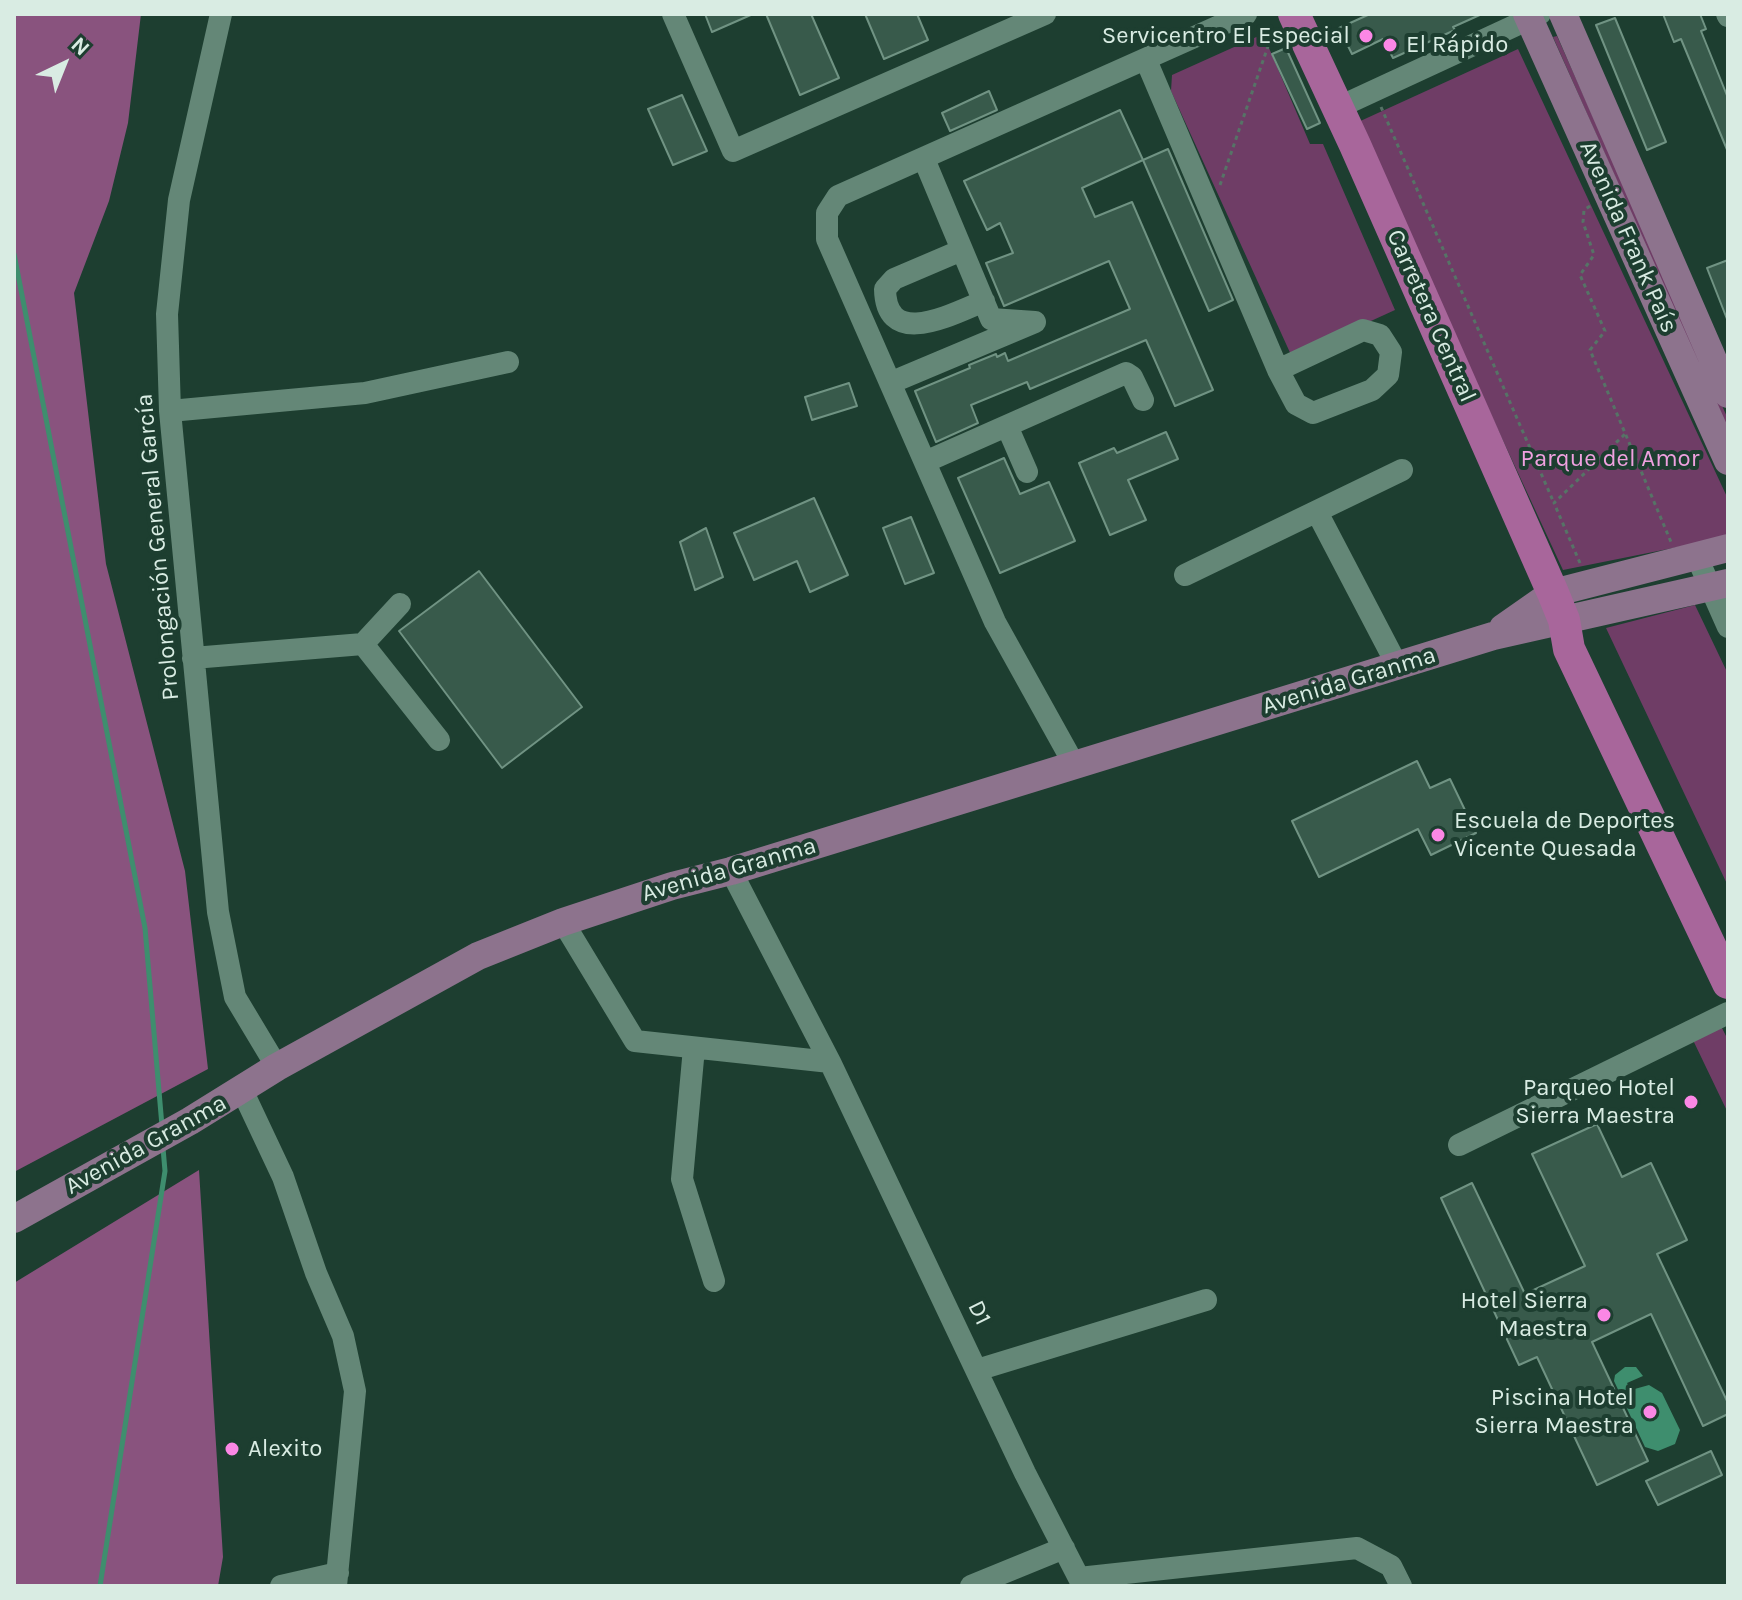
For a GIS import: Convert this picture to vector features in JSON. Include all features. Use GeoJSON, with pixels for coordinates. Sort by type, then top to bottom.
{"type":"FeatureCollection","features":[{"type":"Feature","properties":{"kind":"highway","name":"Carretera Central"},"geometry":{"type":"LineString","coordinates":[[1284,21],[1337,108],[1558,606],[1569,649],[1728,983]]}},
{"type":"Feature","properties":{"kind":"highway","name":"Carretera Central"},"geometry":{"type":"LineString","coordinates":[[1558,606],[1589,645],[1728,933]]}},
{"type":"Feature","properties":{"kind":"main road","name":"Avenida Frank País"},"geometry":{"type":"LineString","coordinates":[[1563,14],[1728,394]]}},
{"type":"Feature","properties":{"kind":"main road","name":"Avenida Frank País"},"geometry":{"type":"LineString","coordinates":[[1532,16],[1728,461]]}},
{"type":"Feature","properties":{"kind":"main road","name":"Avenida Granma"},"geometry":{"type":"LineString","coordinates":[[14,1219],[190,1121],[277,1067],[478,956],[563,922],[1493,636],[1558,606],[1588,583],[1728,548]]}},
{"type":"Feature","properties":{"kind":"main road","name":"Avenida Granma"},"geometry":{"type":"LineString","coordinates":[[1558,606],[1719,585]]}},
{"type":"Feature","properties":{"kind":"street","name":"Prolongación General García"},"geometry":{"type":"LineString","coordinates":[[221,14],[179,200],[167,314],[170,411],[218,912],[235,997],[277,1067]]}},
{"type":"Feature","properties":{"kind":"street"},"geometry":{"type":"LineString","coordinates":[[673,14],[733,151],[1045,14]]}},
{"type":"Feature","properties":{"kind":"street"},"geometry":{"type":"LineString","coordinates":[[1075,766],[995,622],[827,239],[827,213],[838,196],[1246,14]]}},
{"type":"Feature","properties":{"kind":"street"},"geometry":{"type":"LineString","coordinates":[[1337,108],[1532,16]]}},
{"type":"Feature","properties":{"kind":"street"},"geometry":{"type":"LineString","coordinates":[[1146,60],[1278,370],[1296,404],[1313,413],[1372,390],[1388,375],[1391,352],[1380,335],[1363,330],[1278,370]]}},
{"type":"Feature","properties":{"kind":"street"},"geometry":{"type":"LineString","coordinates":[[924,159],[987,310]]}},
{"type":"Feature","properties":{"kind":"street"},"geometry":{"type":"LineString","coordinates":[[890,383],[1035,322],[987,310],[919,324],[905,323],[891,314],[885,302],[885,289],[894,279],[962,250]]}},
{"type":"Feature","properties":{"kind":"street"},"geometry":{"type":"LineString","coordinates":[[170,411],[365,393],[508,362]]}},
{"type":"Feature","properties":{"kind":"street"},"geometry":{"type":"LineString","coordinates":[[925,462],[1126,373],[1132,377],[1143,400]]}},
{"type":"Feature","properties":{"kind":"street"},"geometry":{"type":"LineString","coordinates":[[1007,426],[1027,472]]}},
{"type":"Feature","properties":{"kind":"street"},"geometry":{"type":"LineString","coordinates":[[1185,575],[1402,470]]}},
{"type":"Feature","properties":{"kind":"street"},"geometry":{"type":"LineString","coordinates":[[1317,512],[1397,665]]}},
{"type":"Feature","properties":{"kind":"street"},"geometry":{"type":"LineString","coordinates":[[1687,558],[1719,585],[1728,627]]}},
{"type":"Feature","properties":{"kind":"street"},"geometry":{"type":"LineString","coordinates":[[193,658],[363,644],[400,604]]}},
{"type":"Feature","properties":{"kind":"street"},"geometry":{"type":"LineString","coordinates":[[363,644],[439,740]]}},
{"type":"Feature","properties":{"kind":"street","name":"D1"},"geometry":{"type":"LineString","coordinates":[[731,871],[830,1062],[1081,1582]]}},
{"type":"Feature","properties":{"kind":"street"},"geometry":{"type":"LineString","coordinates":[[563,922],[635,1041],[830,1062]]}},
{"type":"Feature","properties":{"kind":"street"},"geometry":{"type":"LineString","coordinates":[[1459,1145],[1728,1013]]}},
{"type":"Feature","properties":{"kind":"street"},"geometry":{"type":"LineString","coordinates":[[694,1048],[682,1179],[714,1281]]}},
{"type":"Feature","properties":{"kind":"street"},"geometry":{"type":"LineString","coordinates":[[242,1090],[283,1177],[316,1273],[343,1336],[355,1391],[337,1579],[281,1586]]}},
{"type":"Feature","properties":{"kind":"street"},"geometry":{"type":"LineString","coordinates":[[977,1370],[1206,1300]]}},
{"type":"Feature","properties":{"kind":"street"},"geometry":{"type":"LineString","coordinates":[[971,1586],[1064,1548]]}},
{"type":"Feature","properties":{"kind":"street"},"geometry":{"type":"LineString","coordinates":[[1081,1582],[1357,1548],[1391,1566],[1401,1586]]}},
{"type":"Feature","properties":{"kind":"path"},"geometry":{"type":"LineString","coordinates":[[1211,211],[1284,21]]}},
{"type":"Feature","properties":{"kind":"path"},"geometry":{"type":"LineString","coordinates":[[1373,90],[1588,583]]}},
{"type":"Feature","properties":{"kind":"path"},"geometry":{"type":"LineString","coordinates":[[1610,196],[1584,210],[1583,222],[1594,255],[1580,275],[1605,331],[1590,350],[1625,434],[1687,558]]}},
{"type":"Feature","properties":{"kind":"path"},"geometry":{"type":"LineString","coordinates":[[1554,503],[1625,434]]}},
{"type":"Feature","properties":{"kind":"green space"},"geometry":{"type":"Polygon","coordinates":[[[1263,34],[1310,144],[1323,144],[1395,310],[1292,357],[1171,91],[1172,75],[1263,34]]]}},
{"type":"Feature","properties":{"kind":"green space"},"geometry":{"type":"Polygon","coordinates":[[[1557,36],[1728,419],[1728,432],[1553,37],[1557,36]]]}},
{"type":"Feature","properties":{"kind":"green space","name":"Parque del Amor"},"geometry":{"type":"Polygon","coordinates":[[[1518,49],[1728,499],[1728,537],[1563,570],[1356,123],[1518,49]]]}},
{"type":"Feature","properties":{"kind":"green space"},"geometry":{"type":"Polygon","coordinates":[[[1695,605],[1728,674],[1728,886],[1606,628],[1695,605]]]}},
{"type":"Feature","properties":{"kind":"green space"},"geometry":{"type":"Polygon","coordinates":[[[1721,1026],[1728,1040],[1728,1113],[1692,1038],[1721,1026]]]}},
{"type":"Feature","properties":{"kind":"shaded area"},"geometry":{"type":"Polygon","coordinates":[[[14,14],[141,14],[128,123],[109,201],[74,293],[106,564],[185,871],[208,1069],[14,1172],[14,14]]]}},
{"type":"Feature","properties":{"kind":"shaded area"},"geometry":{"type":"Polygon","coordinates":[[[199,1170],[223,1557],[218,1586],[14,1586],[14,1283],[199,1170]]]}},
{"type":"Feature","properties":{"kind":"shaded area","name":"Piscina Hotel Sierra Maestra"},"geometry":{"type":"Polygon","coordinates":[[[1625,1367],[1636,1367],[1643,1376],[1627,1383],[1631,1390],[1649,1385],[1662,1393],[1680,1430],[1675,1444],[1658,1451],[1645,1447],[1614,1381],[1615,1375],[1625,1367]]]}},
{"type":"Feature","properties":{"kind":"building"},"geometry":{"type":"Polygon","coordinates":[[[705,14],[753,14],[712,32],[705,14]]]}},
{"type":"Feature","properties":{"kind":"building"},"geometry":{"type":"Polygon","coordinates":[[[766,14],[811,14],[839,78],[800,95],[766,14]]]}},
{"type":"Feature","properties":{"kind":"building"},"geometry":{"type":"Polygon","coordinates":[[[865,14],[917,14],[928,40],[884,59],[865,14]]]}},
{"type":"Feature","properties":{"kind":"building"},"geometry":{"type":"Polygon","coordinates":[[[1370,14],[1482,14],[1393,58],[1383,39],[1352,54],[1339,28],[1370,14]]]}},
{"type":"Feature","properties":{"kind":"building"},"geometry":{"type":"Polygon","coordinates":[[[1663,14],[1700,14],[1706,29],[1701,31],[1728,98],[1728,152],[1681,39],[1674,42],[1663,14]]]}},
{"type":"Feature","properties":{"kind":"building"},"geometry":{"type":"Polygon","coordinates":[[[1615,18],[1666,142],[1647,150],[1596,25],[1615,18]]]}},
{"type":"Feature","properties":{"kind":"building"},"geometry":{"type":"Polygon","coordinates":[[[1286,48],[1320,123],[1307,129],[1272,54],[1286,48]]]}},
{"type":"Feature","properties":{"kind":"building"},"geometry":{"type":"Polygon","coordinates":[[[989,91],[997,110],[950,131],[942,113],[989,91]]]}},
{"type":"Feature","properties":{"kind":"building"},"geometry":{"type":"Polygon","coordinates":[[[682,95],[707,151],[673,165],[648,109],[682,95]]]}},
{"type":"Feature","properties":{"kind":"building"},"geometry":{"type":"Polygon","coordinates":[[[1120,110],[1143,160],[1082,188],[1095,217],[1132,202],[1213,390],[1175,406],[1146,340],[1030,389],[1027,382],[971,405],[978,423],[936,442],[915,391],[996,354],[997,357],[1005,353],[1008,361],[1130,309],[1109,261],[1004,306],[986,263],[1013,253],[1000,223],[987,230],[964,181],[1120,110]]]}},
{"type":"Feature","properties":{"kind":"building"},"geometry":{"type":"Polygon","coordinates":[[[1168,149],[1233,300],[1209,311],[1143,160],[1168,149]]]}},
{"type":"Feature","properties":{"kind":"building"},"geometry":{"type":"Polygon","coordinates":[[[1728,260],[1728,319],[1727,319],[1707,268],[1728,260]]]}},
{"type":"Feature","properties":{"kind":"building"},"geometry":{"type":"Polygon","coordinates":[[[849,383],[857,406],[812,420],[805,397],[849,383]]]}},
{"type":"Feature","properties":{"kind":"building"},"geometry":{"type":"Polygon","coordinates":[[[1166,432],[1178,459],[1128,480],[1146,520],[1110,535],[1079,463],[1114,448],[1117,453],[1166,432]]]}},
{"type":"Feature","properties":{"kind":"building"},"geometry":{"type":"Polygon","coordinates":[[[1004,458],[1020,494],[1049,482],[1075,541],[1000,573],[958,478],[1004,458]]]}},
{"type":"Feature","properties":{"kind":"building"},"geometry":{"type":"Polygon","coordinates":[[[814,498],[848,575],[810,592],[797,561],[754,580],[734,533],[814,498]]]}},
{"type":"Feature","properties":{"kind":"building"},"geometry":{"type":"Polygon","coordinates":[[[911,517],[934,573],[905,584],[883,528],[911,517]]]}},
{"type":"Feature","properties":{"kind":"building"},"geometry":{"type":"Polygon","coordinates":[[[706,528],[723,577],[695,590],[680,542],[706,528]]]}},
{"type":"Feature","properties":{"kind":"building"},"geometry":{"type":"Polygon","coordinates":[[[479,571],[582,707],[502,768],[399,631],[479,571]]]}},
{"type":"Feature","properties":{"kind":"building"},"geometry":{"type":"Polygon","coordinates":[[[1417,761],[1430,788],[1450,779],[1476,833],[1431,855],[1418,829],[1319,877],[1292,821],[1417,761]]]}},
{"type":"Feature","properties":{"kind":"building"},"geometry":{"type":"Polygon","coordinates":[[[1597,1124],[1622,1177],[1651,1163],[1687,1240],[1657,1254],[1728,1403],[1728,1414],[1703,1426],[1651,1314],[1592,1342],[1648,1461],[1597,1485],[1537,1357],[1519,1365],[1441,1198],[1472,1183],[1525,1294],[1585,1266],[1532,1154],[1597,1124]]]}},
{"type":"Feature","properties":{"kind":"building"},"geometry":{"type":"Polygon","coordinates":[[[1711,1451],[1722,1475],[1658,1505],[1646,1481],[1711,1451]]]}},
{"type":"Feature","properties":{"kind":"waterway"},"geometry":{"type":"LineString","coordinates":[[14,254],[145,928],[162,1126]]}},
{"type":"Feature","properties":{"kind":"waterway"},"geometry":{"type":"LineString","coordinates":[[100,1586],[165,1171],[163,1148]]}},
{"type":"Feature","properties":{"kind":"place","name":"Servicentro El Especial"},"geometry":{"type":"Point","coordinates":[1366,36]}},
{"type":"Feature","properties":{"kind":"place","name":"El Rápido"},"geometry":{"type":"Point","coordinates":[1390,45]}},
{"type":"Feature","properties":{"kind":"place","name":"Escuela de Deportes Vicente Quesada"},"geometry":{"type":"Point","coordinates":[1438,835]}},
{"type":"Feature","properties":{"kind":"place","name":"Parqueo Hotel Sierra Maestra"},"geometry":{"type":"Point","coordinates":[1691,1102]}},
{"type":"Feature","properties":{"kind":"place","name":"Hotel Sierra Maestra"},"geometry":{"type":"Point","coordinates":[1604,1315]}},
{"type":"Feature","properties":{"kind":"place","name":"Piscina Hotel Sierra Maestra"},"geometry":{"type":"Point","coordinates":[1650,1412]}},
{"type":"Feature","properties":{"kind":"place","name":"Alexito"},"geometry":{"type":"Point","coordinates":[232,1449]}}]}
